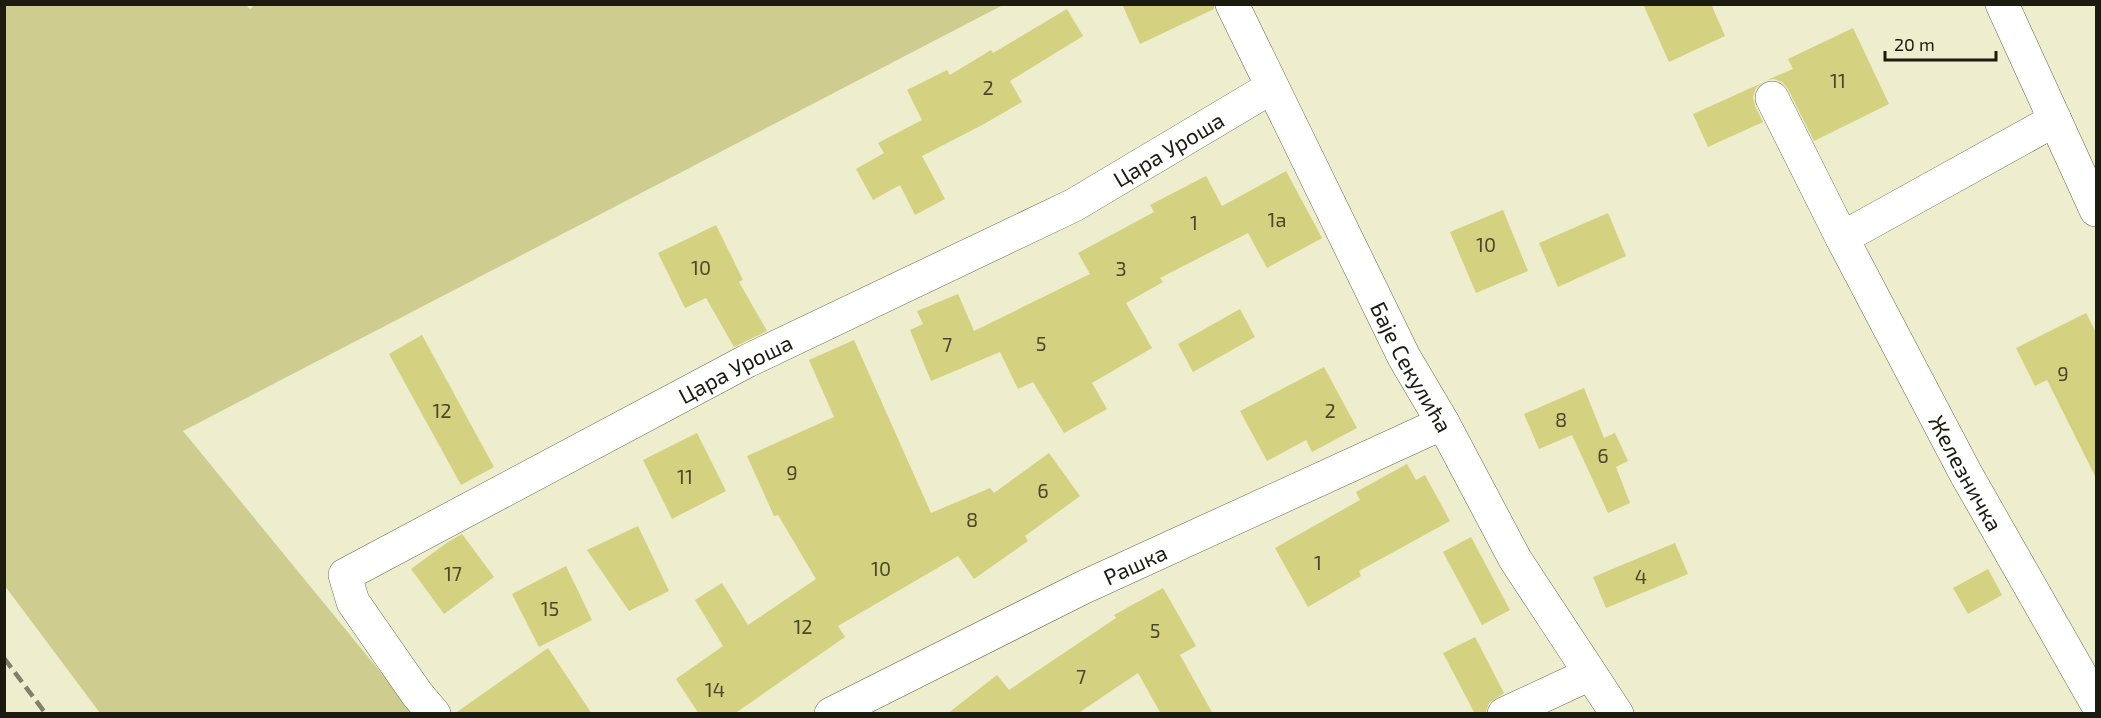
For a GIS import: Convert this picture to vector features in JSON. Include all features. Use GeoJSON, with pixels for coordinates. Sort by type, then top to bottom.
{"type":"FeatureCollection","features":[{"type":"Feature","properties":{"kind":"street","name":"Баје Секулића"},"geometry":{"type":"LineString","coordinates":[[1232,4],[1404,357],[1443,423],[1515,559],[1617,714]]}},
{"type":"Feature","properties":{"kind":"street"},"geometry":{"type":"LineString","coordinates":[[2002,4],[2097,210]]}},
{"type":"Feature","properties":{"kind":"street","name":"Цара Уроша"},"geometry":{"type":"LineString","coordinates":[[434,714],[417,694],[353,602],[345,575],[747,361],[1074,206],[1272,87]]}},
{"type":"Feature","properties":{"kind":"street","name":"Железничка"},"geometry":{"type":"LineString","coordinates":[[1772,98],[1842,238],[1966,474],[2097,702]]}},
{"type":"Feature","properties":{"kind":"street"},"geometry":{"type":"LineString","coordinates":[[1842,238],[2055,120]]}},
{"type":"Feature","properties":{"kind":"street","name":"Рашка"},"geometry":{"type":"LineString","coordinates":[[831,714],[1082,588],[1443,423]]}},
{"type":"Feature","properties":{"kind":"street"},"geometry":{"type":"LineString","coordinates":[[1504,714],[1590,674]]}},
{"type":"Feature","properties":{"kind":"shaded area"},"geometry":{"type":"Polygon","coordinates":[[[245,4],[250,9],[256,4],[1003,5],[183,431],[414,713],[100,713],[5,586],[5,5],[245,4]]]}},
{"type":"Feature","properties":{"kind":"building"},"geometry":{"type":"Polygon","coordinates":[[[1122,4],[1214,4],[1214,9],[1140,44],[1122,4]]]}},
{"type":"Feature","properties":{"kind":"building"},"geometry":{"type":"Polygon","coordinates":[[[1643,4],[1711,4],[1725,36],[1669,62],[1643,4]]]}},
{"type":"Feature","properties":{"kind":"building"},"geometry":{"type":"Polygon","coordinates":[[[1067,9],[1083,36],[1010,81],[1022,102],[922,156],[945,199],[915,215],[900,185],[873,200],[856,169],[884,153],[878,143],[922,120],[907,90],[947,70],[950,75],[991,50],[993,53],[1067,9]]]}},
{"type":"Feature","properties":{"kind":"building"},"geometry":{"type":"Polygon","coordinates":[[[1853,28],[1889,104],[1814,141],[1788,89],[1782,82],[1774,79],[1767,80],[1793,69],[1788,59],[1853,28]]]}},
{"type":"Feature","properties":{"kind":"building"},"geometry":{"type":"Polygon","coordinates":[[[1762,83],[1756,88],[1753,97],[1763,122],[1708,147],[1693,114],[1762,83]]]}},
{"type":"Feature","properties":{"kind":"building"},"geometry":{"type":"Polygon","coordinates":[[[1286,171],[1322,238],[1267,268],[1248,233],[1160,278],[1163,282],[1126,303],[1152,348],[1092,383],[1107,409],[1064,433],[1033,382],[1018,389],[1000,352],[931,381],[910,330],[923,324],[917,311],[958,294],[974,331],[1090,274],[1078,253],[1154,212],[1150,205],[1206,176],[1222,206],[1286,171]]]}},
{"type":"Feature","properties":{"kind":"building"},"geometry":{"type":"Polygon","coordinates":[[[1503,210],[1528,271],[1476,293],[1450,232],[1503,210]]]}},
{"type":"Feature","properties":{"kind":"building"},"geometry":{"type":"Polygon","coordinates":[[[1608,213],[1626,256],[1558,287],[1539,243],[1608,213]]]}},
{"type":"Feature","properties":{"kind":"building"},"geometry":{"type":"Polygon","coordinates":[[[716,225],[743,280],[739,282],[767,331],[734,347],[706,298],[685,308],[658,253],[716,225]]]}},
{"type":"Feature","properties":{"kind":"building"},"geometry":{"type":"Polygon","coordinates":[[[1240,309],[1255,337],[1193,372],[1178,344],[1240,309]]]}},
{"type":"Feature","properties":{"kind":"building"},"geometry":{"type":"Polygon","coordinates":[[[2086,313],[2097,334],[2097,480],[2047,380],[2035,386],[2016,348],[2086,313]]]}},
{"type":"Feature","properties":{"kind":"building"},"geometry":{"type":"Polygon","coordinates":[[[422,335],[494,467],[461,485],[389,354],[422,335]]]}},
{"type":"Feature","properties":{"kind":"building"},"geometry":{"type":"Polygon","coordinates":[[[854,340],[931,513],[990,488],[994,493],[1049,453],[1080,496],[1025,536],[1028,541],[974,579],[958,556],[838,626],[845,637],[734,714],[699,714],[676,679],[723,646],[695,600],[722,583],[748,625],[816,579],[778,515],[774,516],[747,456],[834,417],[809,360],[854,340]]]}},
{"type":"Feature","properties":{"kind":"building"},"geometry":{"type":"Polygon","coordinates":[[[1324,367],[1357,428],[1312,452],[1306,440],[1267,461],[1240,411],[1324,367]]]}},
{"type":"Feature","properties":{"kind":"building"},"geometry":{"type":"Polygon","coordinates":[[[1584,388],[1604,438],[1615,433],[1628,461],[1616,467],[1630,503],[1608,513],[1572,435],[1539,449],[1524,414],[1584,388]]]}},
{"type":"Feature","properties":{"kind":"building"},"geometry":{"type":"Polygon","coordinates":[[[697,433],[726,491],[672,519],[643,460],[697,433]]]}},
{"type":"Feature","properties":{"kind":"building"},"geometry":{"type":"Polygon","coordinates":[[[1407,464],[1416,480],[1425,475],[1450,521],[1359,571],[1361,576],[1308,607],[1275,548],[1360,500],[1356,492],[1407,464]]]}},
{"type":"Feature","properties":{"kind":"building"},"geometry":{"type":"Polygon","coordinates":[[[638,526],[669,591],[629,611],[587,550],[638,526]]]}},
{"type":"Feature","properties":{"kind":"building"},"geometry":{"type":"Polygon","coordinates":[[[462,534],[494,577],[444,614],[411,569],[462,534]]]}},
{"type":"Feature","properties":{"kind":"building"},"geometry":{"type":"Polygon","coordinates":[[[1471,537],[1510,610],[1482,625],[1443,552],[1471,537]]]}},
{"type":"Feature","properties":{"kind":"building"},"geometry":{"type":"Polygon","coordinates":[[[1675,543],[1688,574],[1606,608],[1593,577],[1675,543]]]}},
{"type":"Feature","properties":{"kind":"building"},"geometry":{"type":"Polygon","coordinates":[[[566,566],[592,620],[539,647],[512,594],[566,566]]]}},
{"type":"Feature","properties":{"kind":"building"},"geometry":{"type":"Polygon","coordinates":[[[1988,569],[2002,595],[1968,614],[1953,588],[1988,569]]]}},
{"type":"Feature","properties":{"kind":"building"},"geometry":{"type":"Polygon","coordinates":[[[1163,588],[1196,646],[1180,655],[1213,714],[1161,714],[1138,673],[1077,714],[947,714],[997,675],[1009,690],[1116,618],[1114,615],[1163,588]]]}},
{"type":"Feature","properties":{"kind":"building"},"geometry":{"type":"Polygon","coordinates":[[[1475,637],[1504,693],[1489,703],[1485,714],[1475,714],[1443,653],[1475,637]]]}},
{"type":"Feature","properties":{"kind":"building"},"geometry":{"type":"Polygon","coordinates":[[[548,648],[592,714],[454,714],[548,648]]]}},
{"type":"Feature","properties":{"kind":"railway"},"geometry":{"type":"LineString","coordinates":[[4,658],[46,714]]}}]}
